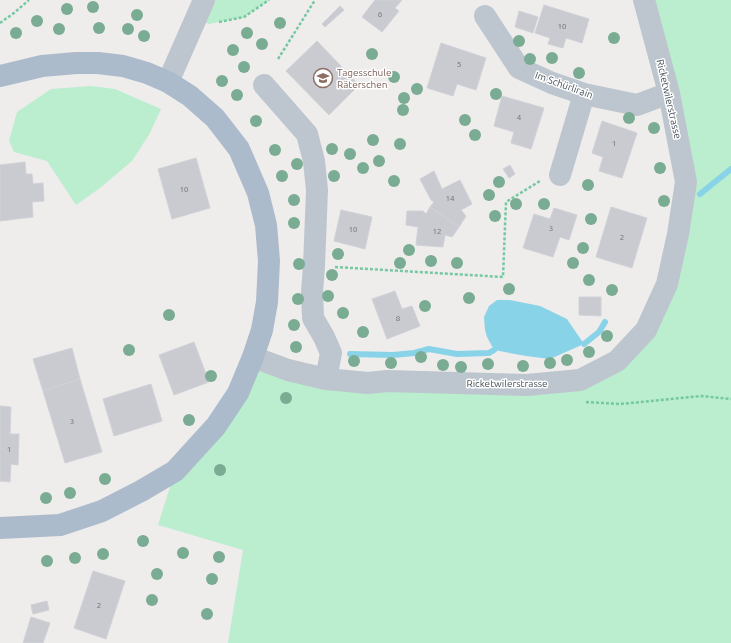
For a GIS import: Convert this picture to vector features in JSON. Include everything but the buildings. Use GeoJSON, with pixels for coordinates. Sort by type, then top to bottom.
{"type":"FeatureCollection","features":[{"type":"Feature","properties":{"kind":"main road"},"geometry":{"type":"LineString","coordinates":[[0,76],[38,67],[98,62],[123,66],[147,73],[168,82],[190,96],[215,118],[239,149],[258,193],[266,225],[269,260],[267,302],[262,330],[253,357],[238,393],[216,426],[175,471],[142,491],[102,511],[60,525],[0,529]]}},
{"type":"Feature","properties":{"kind":"street"},"geometry":{"type":"LineString","coordinates":[[168,82],[204,0]]}},
{"type":"Feature","properties":{"kind":"street","name":"Ricketwilerstrasse"},"geometry":{"type":"LineString","coordinates":[[253,357],[288,370],[326,379],[368,383],[387,381],[527,385],[580,380],[617,361],[646,330],[667,284],[678,234],[686,182],[669,93],[644,0]]}},
{"type":"Feature","properties":{"kind":"street","name":"Im Schürlirain"},"geometry":{"type":"LineString","coordinates":[[486,16],[519,68],[552,83],[584,94],[636,105],[669,93]]}},
{"type":"Feature","properties":{"kind":"street"},"geometry":{"type":"LineString","coordinates":[[264,85],[307,134],[314,162],[317,190],[312,292],[313,318],[331,353],[326,379]]}},
{"type":"Feature","properties":{"kind":"street"},"geometry":{"type":"LineString","coordinates":[[560,175],[584,94]]}},
{"type":"Feature","properties":{"kind":"path"},"geometry":{"type":"LineString","coordinates":[[0,23],[29,0]]}},
{"type":"Feature","properties":{"kind":"path"},"geometry":{"type":"LineString","coordinates":[[216,23],[244,17],[269,0]]}},
{"type":"Feature","properties":{"kind":"path"},"geometry":{"type":"LineString","coordinates":[[278,59],[315,0]]}},
{"type":"Feature","properties":{"kind":"path"},"geometry":{"type":"LineString","coordinates":[[314,266],[503,276],[506,202],[539,181],[560,175]]}},
{"type":"Feature","properties":{"kind":"path"},"geometry":{"type":"LineString","coordinates":[[582,402],[620,404],[702,396],[731,399]]}},
{"type":"Feature","properties":{"kind":"green space"},"geometry":{"type":"Polygon","coordinates":[[[204,0],[269,0],[244,17],[209,24],[196,19],[204,0]]]}},
{"type":"Feature","properties":{"kind":"green space"},"geometry":{"type":"Polygon","coordinates":[[[644,0],[731,0],[731,643],[228,643],[243,550],[158,525],[175,471],[253,357],[288,370],[580,380],[646,330],[686,182],[644,0]]]}},
{"type":"Feature","properties":{"kind":"green space"},"geometry":{"type":"Polygon","coordinates":[[[91,86],[115,89],[161,109],[150,133],[132,161],[100,188],[76,205],[47,161],[14,152],[9,141],[17,112],[51,89],[91,86]]]}},
{"type":"Feature","properties":{"kind":"water"},"geometry":{"type":"Polygon","coordinates":[[[497,300],[510,300],[540,306],[567,319],[584,344],[550,359],[494,350],[487,337],[484,317],[489,306],[497,300]]]}},
{"type":"Feature","properties":{"kind":"waterway"},"geometry":{"type":"LineString","coordinates":[[700,194],[731,169]]}},
{"type":"Feature","properties":{"kind":"waterway"},"geometry":{"type":"LineString","coordinates":[[584,344],[599,332],[605,322]]}},
{"type":"Feature","properties":{"kind":"waterway"},"geometry":{"type":"LineString","coordinates":[[350,354],[393,355],[414,353],[429,349],[457,354],[489,353],[494,350]]}},
{"type":"Feature","properties":{"kind":"place","name":"Tagesschule Räterschen"},"geometry":{"type":"Point","coordinates":[323,78]}}]}
